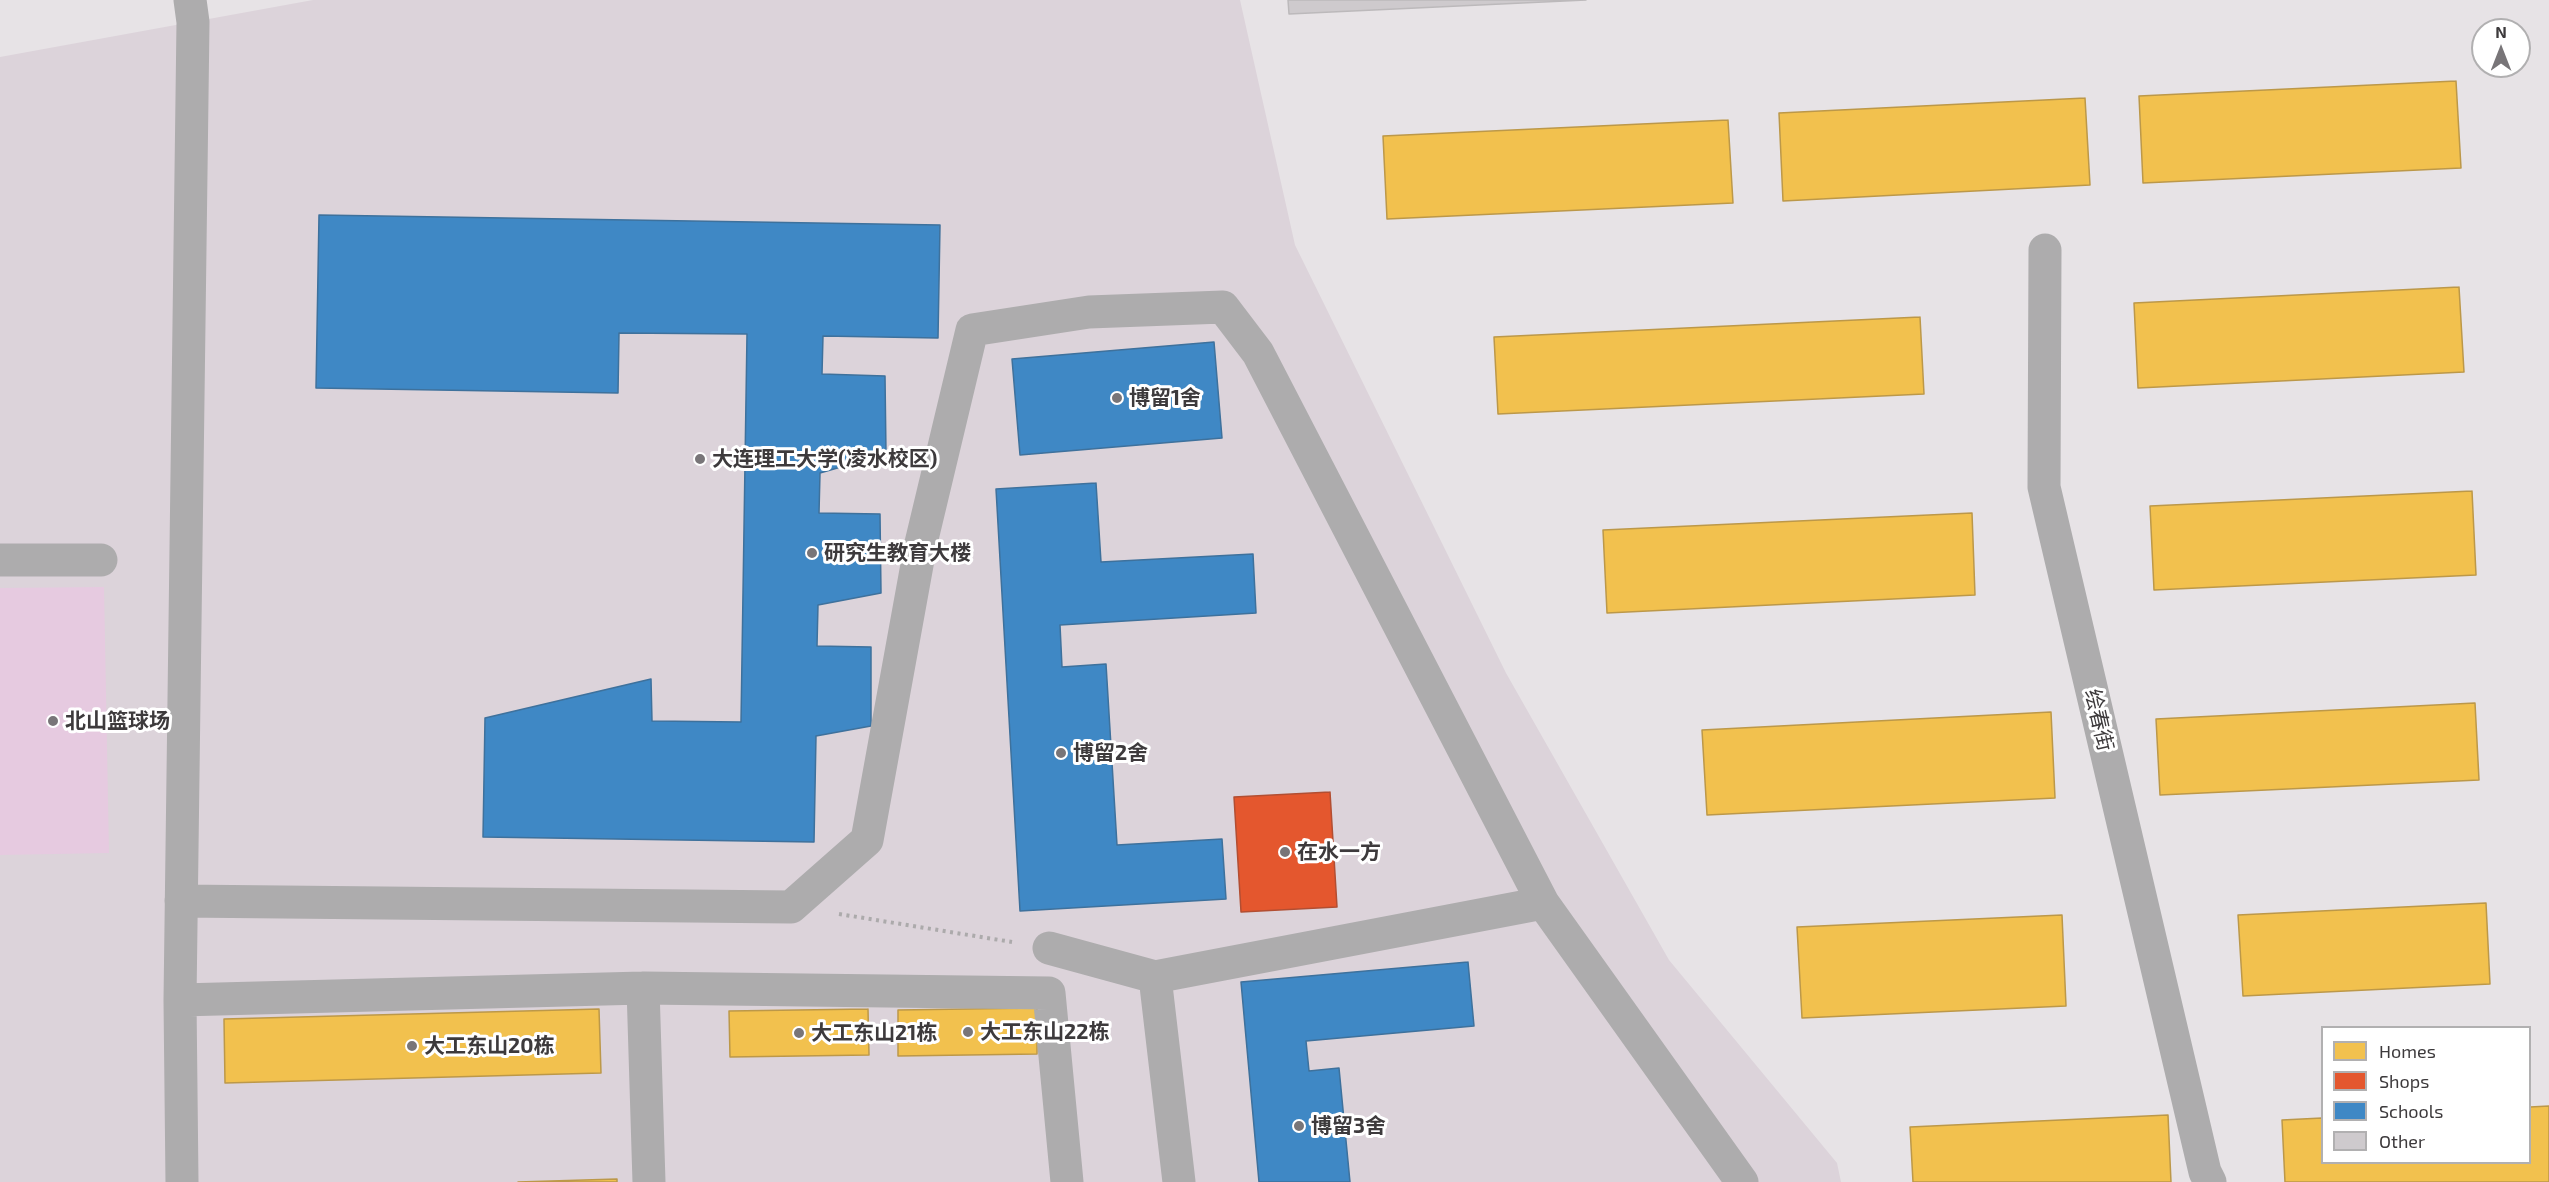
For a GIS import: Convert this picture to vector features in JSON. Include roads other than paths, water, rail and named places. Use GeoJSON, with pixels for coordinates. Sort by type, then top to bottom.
{"type":"FeatureCollection","features":[{"type":"Feature","properties":{"kind":"street"},"geometry":{"type":"LineString","coordinates":[[182,1182],[180,1000],[193,22],[190,0]]}},
{"type":"Feature","properties":{"kind":"street","name":"绘春街"},"geometry":{"type":"LineString","coordinates":[[2045,250],[2044,488],[2205,1172],[2210,1182]]}},
{"type":"Feature","properties":{"kind":"street"},"geometry":{"type":"LineString","coordinates":[[182,901],[791,907],[867,840],[921,543],[972,330],[1089,312],[1223,306],[1258,353],[1543,903],[1742,1182]]}},
{"type":"Feature","properties":{"kind":"street"},"geometry":{"type":"LineString","coordinates":[[0,560],[101,560]]}},
{"type":"Feature","properties":{"kind":"street"},"geometry":{"type":"LineString","coordinates":[[1049,948],[1155,977],[1543,903]]}},
{"type":"Feature","properties":{"kind":"street"},"geometry":{"type":"LineString","coordinates":[[1155,977],[1179,1182]]}},
{"type":"Feature","properties":{"kind":"street"},"geometry":{"type":"LineString","coordinates":[[180,1000],[643,988],[1049,993],[1067,1182]]}},
{"type":"Feature","properties":{"kind":"street"},"geometry":{"type":"LineString","coordinates":[[643,988],[649,1182]]}},
{"type":"Feature","properties":{"kind":"place","name":"博留1舍"},"geometry":{"type":"Point","coordinates":[1117,398]}},
{"type":"Feature","properties":{"kind":"place","name":"大连理工大学(凌水校区)"},"geometry":{"type":"Point","coordinates":[700,459]}},
{"type":"Feature","properties":{"kind":"place","name":"研究生教育大楼"},"geometry":{"type":"Point","coordinates":[812,553]}},
{"type":"Feature","properties":{"kind":"place","name":"北山篮球场"},"geometry":{"type":"Point","coordinates":[53,721]}},
{"type":"Feature","properties":{"kind":"place","name":"博留2舍"},"geometry":{"type":"Point","coordinates":[1061,753]}},
{"type":"Feature","properties":{"kind":"place","name":"在水一方"},"geometry":{"type":"Point","coordinates":[1285,852]}},
{"type":"Feature","properties":{"kind":"place","name":"大工东山22栋"},"geometry":{"type":"Point","coordinates":[968,1032]}},
{"type":"Feature","properties":{"kind":"place","name":"大工东山21栋"},"geometry":{"type":"Point","coordinates":[799,1033]}},
{"type":"Feature","properties":{"kind":"place","name":"大工东山20栋"},"geometry":{"type":"Point","coordinates":[412,1046]}},
{"type":"Feature","properties":{"kind":"place","name":"博留3舍"},"geometry":{"type":"Point","coordinates":[1299,1126]}}]}
